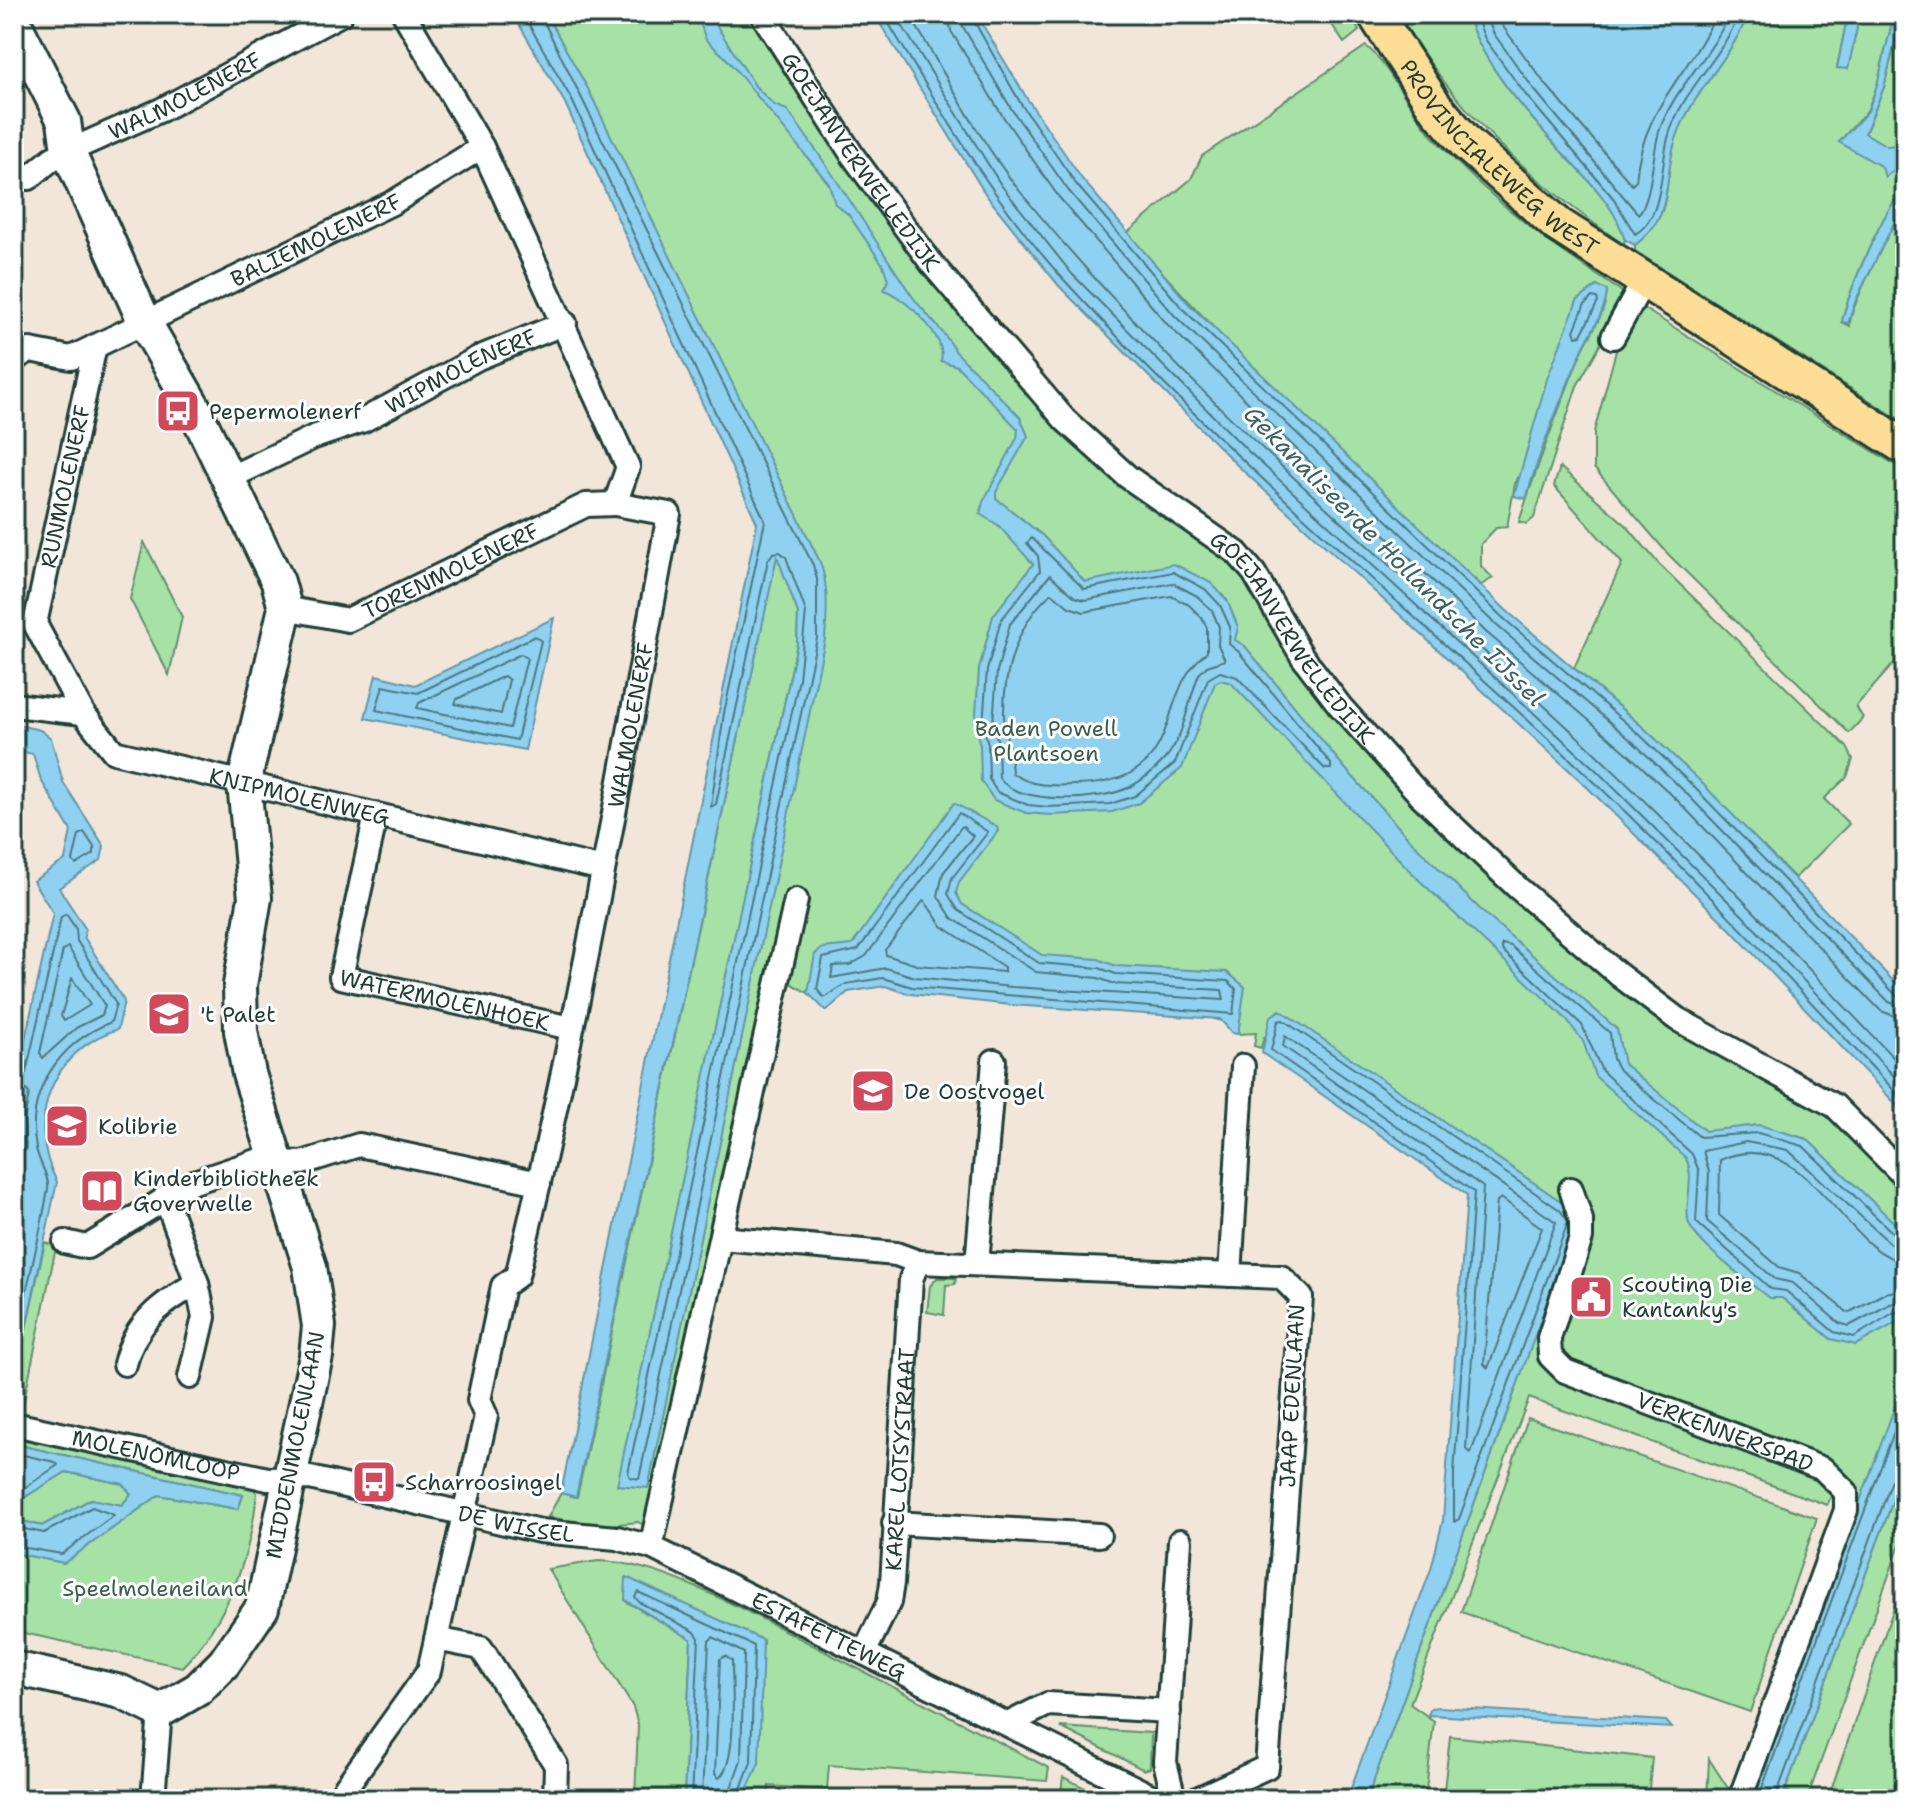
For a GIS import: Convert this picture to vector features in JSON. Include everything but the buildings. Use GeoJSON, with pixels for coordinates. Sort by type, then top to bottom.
{"type":"FeatureCollection","features":[{"type":"Feature","properties":{"kind":"main road","name":"PROVINCIALEWEG WEST"},"geometry":{"type":"LineString","coordinates":[[1375,14],[1434,105],[1466,143],[1558,225],[1905,447]]}},
{"type":"Feature","properties":{"kind":"street","name":"WALMOLENERF"},"geometry":{"type":"LineString","coordinates":[[14,177],[29,178],[53,158],[161,110],[341,14]]}},
{"type":"Feature","properties":{"kind":"street"},"geometry":{"type":"LineString","coordinates":[[404,14],[482,147],[565,323],[628,467],[615,504]]}},
{"type":"Feature","properties":{"kind":"street","name":"GOEJANVERWELLEDIJK"},"geometry":{"type":"LineString","coordinates":[[762,14],[853,156],[932,264],[1065,420],[1128,477],[1237,553],[1254,573],[1302,656],[1340,706],[1421,796],[1518,888],[1619,975],[1677,1019],[1835,1106],[1905,1177]]}},
{"type":"Feature","properties":{"kind":"street"},"geometry":{"type":"LineString","coordinates":[[14,22],[64,121],[68,151],[144,321],[193,406],[278,582],[285,608]]}},
{"type":"Feature","properties":{"kind":"street"},"geometry":{"type":"LineString","coordinates":[[14,70],[50,133],[68,151]]}},
{"type":"Feature","properties":{"kind":"street","name":"BALIEMOLENERF"},"geometry":{"type":"LineString","coordinates":[[144,321],[394,202],[482,147]]}},
{"type":"Feature","properties":{"kind":"street"},"geometry":{"type":"LineString","coordinates":[[1613,337],[1643,282]]}},
{"type":"Feature","properties":{"kind":"street"},"geometry":{"type":"LineString","coordinates":[[14,359],[30,350],[71,358],[144,321]]}},
{"type":"Feature","properties":{"kind":"street","name":"WIPMOLENERF"},"geometry":{"type":"LineString","coordinates":[[227,479],[314,437],[364,420],[478,358],[565,323]]}},
{"type":"Feature","properties":{"kind":"street","name":"RUNMOLENERF"},"geometry":{"type":"LineString","coordinates":[[83,713],[35,624],[95,346]]}},
{"type":"Feature","properties":{"kind":"street","name":"WALMOLENERF"},"geometry":{"type":"LineString","coordinates":[[345,1799],[345,1788],[429,1671],[486,1416],[479,1400],[503,1286],[517,1276],[539,1183],[603,869],[669,514],[615,504]]}},
{"type":"Feature","properties":{"kind":"street","name":"TORENMOLENERF"},"geometry":{"type":"LineString","coordinates":[[285,608],[348,620],[586,505],[615,504]]}},
{"type":"Feature","properties":{"kind":"street","name":"MIDDENMOLENLAAN"},"geometry":{"type":"LineString","coordinates":[[160,1711],[198,1689],[224,1663],[262,1608],[319,1326],[310,1267],[249,1074],[241,1031],[240,985],[255,898],[244,783],[285,608]]}},
{"type":"Feature","properties":{"kind":"street"},"geometry":{"type":"LineString","coordinates":[[14,705],[83,713]]}},
{"type":"Feature","properties":{"kind":"street","name":"KNIPMOLENWEG"},"geometry":{"type":"LineString","coordinates":[[83,713],[114,752],[603,869]]}},
{"type":"Feature","properties":{"kind":"street","name":"WATERMOLENHOEK"},"geometry":{"type":"LineString","coordinates":[[376,815],[341,977],[571,1028]]}},
{"type":"Feature","properties":{"kind":"street"},"geometry":{"type":"LineString","coordinates":[[651,1547],[796,900]]}},
{"type":"Feature","properties":{"kind":"street"},"geometry":{"type":"LineString","coordinates":[[977,1264],[994,1061]]}},
{"type":"Feature","properties":{"kind":"street"},"geometry":{"type":"LineString","coordinates":[[1230,1275],[1243,1066]]}},
{"type":"Feature","properties":{"kind":"street"},"geometry":{"type":"LineString","coordinates":[[65,1242],[87,1247],[191,1183],[257,1161],[302,1163],[359,1145],[539,1183]]}},
{"type":"Feature","properties":{"kind":"street","name":"VERKENNERSPAD"},"geometry":{"type":"LineString","coordinates":[[1571,1189],[1581,1220],[1581,1238],[1549,1338],[1550,1356],[1565,1371],[1823,1469],[1846,1492],[1846,1510],[1740,1799]]}},
{"type":"Feature","properties":{"kind":"street"},"geometry":{"type":"LineString","coordinates":[[165,1197],[197,1283],[204,1317],[190,1377]]}},
{"type":"Feature","properties":{"kind":"street","name":"JAAP EDENLAAN"},"geometry":{"type":"LineString","coordinates":[[721,1238],[896,1254],[918,1262],[1281,1277],[1301,1297],[1267,1767],[1197,1799]]}},
{"type":"Feature","properties":{"kind":"street","name":"KAREL LOTSYSTRAAT"},"geometry":{"type":"LineString","coordinates":[[864,1653],[889,1602],[911,1279],[918,1262]]}},
{"type":"Feature","properties":{"kind":"street"},"geometry":{"type":"LineString","coordinates":[[125,1364],[131,1341],[159,1304],[197,1283]]}},
{"type":"Feature","properties":{"kind":"street","name":"MOLENOMLOOP"},"geometry":{"type":"LineString","coordinates":[[23,1426],[268,1479],[290,1479]]}},
{"type":"Feature","properties":{"kind":"street","name":"DE WISSEL"},"geometry":{"type":"LineString","coordinates":[[290,1479],[310,1478],[540,1531],[617,1538],[651,1547]]}},
{"type":"Feature","properties":{"kind":"street"},"geometry":{"type":"LineString","coordinates":[[894,1523],[1099,1535]]}},
{"type":"Feature","properties":{"kind":"street"},"geometry":{"type":"LineString","coordinates":[[1174,1799],[1165,1762],[1180,1541]]}},
{"type":"Feature","properties":{"kind":"street","name":"ESTAFETTEWEG"},"geometry":{"type":"LineString","coordinates":[[651,1547],[1157,1799]]}},
{"type":"Feature","properties":{"kind":"street"},"geometry":{"type":"LineString","coordinates":[[436,1639],[481,1648],[556,1765],[555,1799]]}},
{"type":"Feature","properties":{"kind":"street"},"geometry":{"type":"LineString","coordinates":[[14,1668],[121,1692],[160,1711],[153,1799]]}},
{"type":"Feature","properties":{"kind":"street"},"geometry":{"type":"LineString","coordinates":[[1008,1724],[1048,1704],[1169,1711]]}},
{"type":"Feature","properties":{"kind":"green space","name":"Baden Powell Plantsoen"},"geometry":{"type":"Polygon","coordinates":[[[532,14],[757,14],[982,333],[1246,575],[1299,663],[1513,891],[1844,1126],[1905,1185],[1905,1438],[1869,1508],[1832,1495],[1827,1505],[1529,1398],[1410,1704],[1434,1721],[1425,1799],[1367,1799],[1519,1380],[1562,1211],[1264,1037],[1261,1048],[1254,1046],[1256,1033],[1238,1034],[1239,1027],[1183,1008],[811,980],[808,993],[789,982],[789,979],[767,977],[654,1531],[638,1522],[600,1526],[548,1517],[561,1493],[577,1497],[777,555],[798,613],[797,644],[618,1484],[648,1487],[754,977],[813,593],[532,14]]]}},
{"type":"Feature","properties":{"kind":"green space"},"geometry":{"type":"Polygon","coordinates":[[[1325,14],[1351,14],[1359,31],[1344,43],[1325,14]]]}},
{"type":"Feature","properties":{"kind":"green space"},"geometry":{"type":"Polygon","coordinates":[[[1398,14],[1467,14],[1483,51],[1506,87],[1607,203],[1621,227],[1625,240],[1623,244],[1557,195],[1497,142],[1444,82],[1398,14]]]}},
{"type":"Feature","properties":{"kind":"green space"},"geometry":{"type":"Polygon","coordinates":[[[1748,14],[1848,14],[1837,67],[1848,68],[1860,14],[1894,14],[1877,86],[1867,111],[1839,142],[1902,168],[1905,162],[1905,189],[1887,212],[1868,251],[1842,322],[1850,326],[1869,273],[1897,217],[1904,214],[1905,423],[1635,251],[1635,245],[1649,233],[1663,208],[1672,152],[1684,120],[1732,46],[1748,14]]]}},
{"type":"Feature","properties":{"kind":"green space"},"geometry":{"type":"Polygon","coordinates":[[[1902,14],[1905,14],[1905,131],[1898,145],[1887,147],[1865,134],[1884,87],[1902,14]]]}},
{"type":"Feature","properties":{"kind":"green space"},"geometry":{"type":"Polygon","coordinates":[[[1366,46],[1435,139],[1456,162],[1549,241],[1624,293],[1620,309],[1577,386],[1534,518],[1527,524],[1519,522],[1571,379],[1603,308],[1607,290],[1515,484],[1507,527],[1496,528],[1481,544],[1481,566],[1493,578],[1481,585],[1255,370],[1127,233],[1191,179],[1202,156],[1366,46]]]}},
{"type":"Feature","properties":{"kind":"green space"},"geometry":{"type":"Polygon","coordinates":[[[1638,305],[1905,471],[1905,651],[1856,706],[1863,718],[1849,733],[1668,554],[1594,468],[1594,432],[1617,347],[1638,305]]]}},
{"type":"Feature","properties":{"kind":"green space"},"geometry":{"type":"Polygon","coordinates":[[[1560,467],[1626,525],[1658,563],[1847,747],[1853,759],[1847,777],[1824,799],[1849,824],[1795,878],[1645,729],[1574,668],[1622,563],[1554,486],[1560,467]]]}},
{"type":"Feature","properties":{"kind":"green space"},"geometry":{"type":"Polygon","coordinates":[[[144,542],[182,617],[169,675],[130,599],[144,542]]]}},
{"type":"Feature","properties":{"kind":"green space","name":"Speelmoleneiland"},"geometry":{"type":"Polygon","coordinates":[[[45,1242],[56,1247],[17,1434],[251,1485],[257,1493],[249,1541],[234,1587],[212,1629],[182,1667],[14,1631],[14,1553],[64,1563],[159,1495],[238,1509],[243,1495],[14,1444],[14,1383],[45,1242]]]}},
{"type":"Feature","properties":{"kind":"green space"},"geometry":{"type":"Polygon","coordinates":[[[937,1278],[956,1278],[955,1284],[946,1285],[944,1315],[927,1312],[930,1286],[937,1278]]]}},
{"type":"Feature","properties":{"kind":"green space"},"geometry":{"type":"Polygon","coordinates":[[[1528,1418],[1817,1518],[1750,1712],[1461,1612],[1528,1418]]]}},
{"type":"Feature","properties":{"kind":"green space"},"geometry":{"type":"Polygon","coordinates":[[[1905,1468],[1905,1531],[1807,1799],[1785,1791],[1905,1468]]]}},
{"type":"Feature","properties":{"kind":"green space"},"geometry":{"type":"Polygon","coordinates":[[[66,1472],[123,1484],[131,1494],[122,1505],[91,1499],[42,1526],[14,1519],[17,1502],[66,1472]]]}},
{"type":"Feature","properties":{"kind":"green space"},"geometry":{"type":"Polygon","coordinates":[[[598,1561],[652,1571],[712,1594],[1049,1768],[1047,1781],[829,1765],[827,1790],[769,1786],[768,1799],[743,1799],[747,1793],[763,1640],[625,1601],[691,1639],[684,1799],[635,1799],[638,1725],[633,1707],[548,1569],[598,1561]]]}},
{"type":"Feature","properties":{"kind":"green space"},"geometry":{"type":"Polygon","coordinates":[[[1905,1575],[1905,1799],[1828,1799],[1905,1575]]]}},
{"type":"Feature","properties":{"kind":"green space"},"geometry":{"type":"Polygon","coordinates":[[[1060,1727],[1151,1733],[1150,1768],[1144,1770],[1060,1727]]]}},
{"type":"Feature","properties":{"kind":"green space"},"geometry":{"type":"Polygon","coordinates":[[[1450,1736],[1652,1758],[1648,1799],[1443,1799],[1450,1736]]]}},
{"type":"Feature","properties":{"kind":"green space"},"geometry":{"type":"Polygon","coordinates":[[[1709,1759],[1735,1799],[1707,1799],[1709,1759]]]}},
{"type":"Feature","properties":{"kind":"green space"},"geometry":{"type":"Polygon","coordinates":[[[1063,1777],[1099,1795],[1099,1798],[1060,1798],[1063,1777]]]}},
{"type":"Feature","properties":{"kind":"water"},"geometry":{"type":"Polygon","coordinates":[[[513,14],[546,14],[588,89],[820,562],[827,600],[825,639],[648,1488],[617,1485],[797,644],[798,613],[777,556],[576,1497],[561,1493],[757,523],[565,103],[513,14]]]}},
{"type":"Feature","properties":{"kind":"water"},"geometry":{"type":"Polygon","coordinates":[[[697,14],[709,14],[756,87],[774,105],[787,110],[916,301],[956,352],[1020,417],[1028,436],[996,492],[996,498],[1043,536],[1085,582],[1174,564],[1211,583],[1227,600],[1238,627],[1235,640],[1245,646],[1343,766],[1414,844],[1484,913],[1617,1029],[1624,1064],[1705,1131],[1759,1125],[1807,1139],[1905,1233],[1905,1318],[1856,1345],[1831,1339],[1782,1298],[1769,1298],[1710,1250],[1688,1220],[1690,1174],[1686,1158],[1595,1076],[1583,1041],[1565,1018],[1418,879],[1231,683],[1221,680],[1215,683],[1182,768],[1139,803],[1112,812],[1050,815],[1026,813],[994,800],[981,781],[980,745],[975,727],[979,669],[993,616],[1033,564],[998,525],[980,514],[983,502],[1017,438],[1018,429],[957,366],[941,361],[938,340],[923,319],[903,301],[884,290],[888,280],[883,265],[848,214],[835,204],[829,184],[726,58],[706,40],[697,14]]]}},
{"type":"Feature","properties":{"kind":"water","name":"Gekanaliseerde Hollandsche IJssel"},"geometry":{"type":"Polygon","coordinates":[[[874,14],[976,14],[1028,100],[1082,179],[1188,303],[1507,611],[1645,729],[1698,779],[1905,993],[1905,1114],[1730,929],[1583,783],[1237,465],[1059,286],[986,195],[874,14]]]}},
{"type":"Feature","properties":{"kind":"water"},"geometry":{"type":"Polygon","coordinates":[[[1467,14],[1748,14],[1732,46],[1684,120],[1672,152],[1663,208],[1648,233],[1635,245],[1625,240],[1599,192],[1506,87],[1483,51],[1467,14]]]}},
{"type":"Feature","properties":{"kind":"water"},"geometry":{"type":"Polygon","coordinates":[[[1848,14],[1860,14],[1848,69],[1837,68],[1848,14]]]}},
{"type":"Feature","properties":{"kind":"water"},"geometry":{"type":"Polygon","coordinates":[[[1894,14],[1902,14],[1884,87],[1865,133],[1887,146],[1898,145],[1905,131],[1905,162],[1885,177],[1882,167],[1839,142],[1868,111],[1894,14]]]}},
{"type":"Feature","properties":{"kind":"water"},"geometry":{"type":"Polygon","coordinates":[[[1905,189],[1905,216],[1897,217],[1848,323],[1842,322],[1859,272],[1887,212],[1905,189]]]}},
{"type":"Feature","properties":{"kind":"water"},"geometry":{"type":"Polygon","coordinates":[[[1597,286],[1607,290],[1601,315],[1558,407],[1526,499],[1514,496],[1547,379],[1577,301],[1597,286]]]}},
{"type":"Feature","properties":{"kind":"water"},"geometry":{"type":"Polygon","coordinates":[[[554,618],[525,750],[365,718],[376,675],[415,685],[554,618]]]}},
{"type":"Feature","properties":{"kind":"water"},"geometry":{"type":"Polygon","coordinates":[[[14,724],[40,730],[51,738],[63,782],[104,846],[101,860],[59,888],[85,928],[84,937],[124,1001],[118,1029],[95,1039],[76,1053],[50,1090],[44,1135],[48,1159],[57,1182],[14,1383],[14,1236],[22,1189],[14,1165],[14,1089],[53,913],[33,881],[65,860],[71,831],[41,780],[33,754],[14,750],[14,724]]]}},
{"type":"Feature","properties":{"kind":"water"},"geometry":{"type":"Polygon","coordinates":[[[954,803],[997,827],[998,831],[959,882],[956,893],[962,904],[1042,955],[1098,959],[1116,966],[1227,972],[1245,987],[1238,1034],[1232,1033],[1220,1019],[1011,1005],[910,994],[885,986],[848,992],[826,1011],[808,993],[815,954],[823,948],[852,945],[954,803]]]}},
{"type":"Feature","properties":{"kind":"water"},"geometry":{"type":"Polygon","coordinates":[[[1280,1010],[1565,1204],[1577,1220],[1367,1799],[1347,1799],[1431,1569],[1443,1520],[1467,1195],[1262,1053],[1270,1017],[1280,1010]]]}},
{"type":"Feature","properties":{"kind":"water"},"geometry":{"type":"Polygon","coordinates":[[[1905,1379],[1905,1468],[1782,1799],[1750,1799],[1905,1379]]]}},
{"type":"Feature","properties":{"kind":"water"},"geometry":{"type":"Polygon","coordinates":[[[14,1444],[243,1495],[238,1509],[159,1495],[64,1563],[14,1553],[14,1519],[42,1526],[91,1499],[122,1505],[131,1494],[123,1484],[66,1472],[17,1502],[14,1514],[14,1444]]]}},
{"type":"Feature","properties":{"kind":"water"},"geometry":{"type":"Polygon","coordinates":[[[626,1577],[763,1640],[759,1763],[743,1799],[684,1799],[691,1639],[625,1600],[626,1577]]]}},
{"type":"Feature","properties":{"kind":"water"},"geometry":{"type":"Polygon","coordinates":[[[1431,1708],[1666,1721],[1672,1728],[1428,1715],[1431,1708]]]}},
{"type":"Feature","properties":{"kind":"place","name":"Pepermolenerf"},"geometry":{"type":"Point","coordinates":[178,411]}},
{"type":"Feature","properties":{"kind":"place","name":"'t Palet"},"geometry":{"type":"Point","coordinates":[169,1014]}},
{"type":"Feature","properties":{"kind":"place","name":"De Oostvogel"},"geometry":{"type":"Point","coordinates":[873,1091]}},
{"type":"Feature","properties":{"kind":"place","name":"Kolibrie"},"geometry":{"type":"Point","coordinates":[67,1126]}},
{"type":"Feature","properties":{"kind":"place","name":"Kinderbibliotheek Goverwelle"},"geometry":{"type":"Point","coordinates":[102,1191]}},
{"type":"Feature","properties":{"kind":"place","name":"Scouting Die Kantanky's"},"geometry":{"type":"Point","coordinates":[1591,1297]}},
{"type":"Feature","properties":{"kind":"place","name":"Scharroosingel"},"geometry":{"type":"Point","coordinates":[374,1482]}}]}
